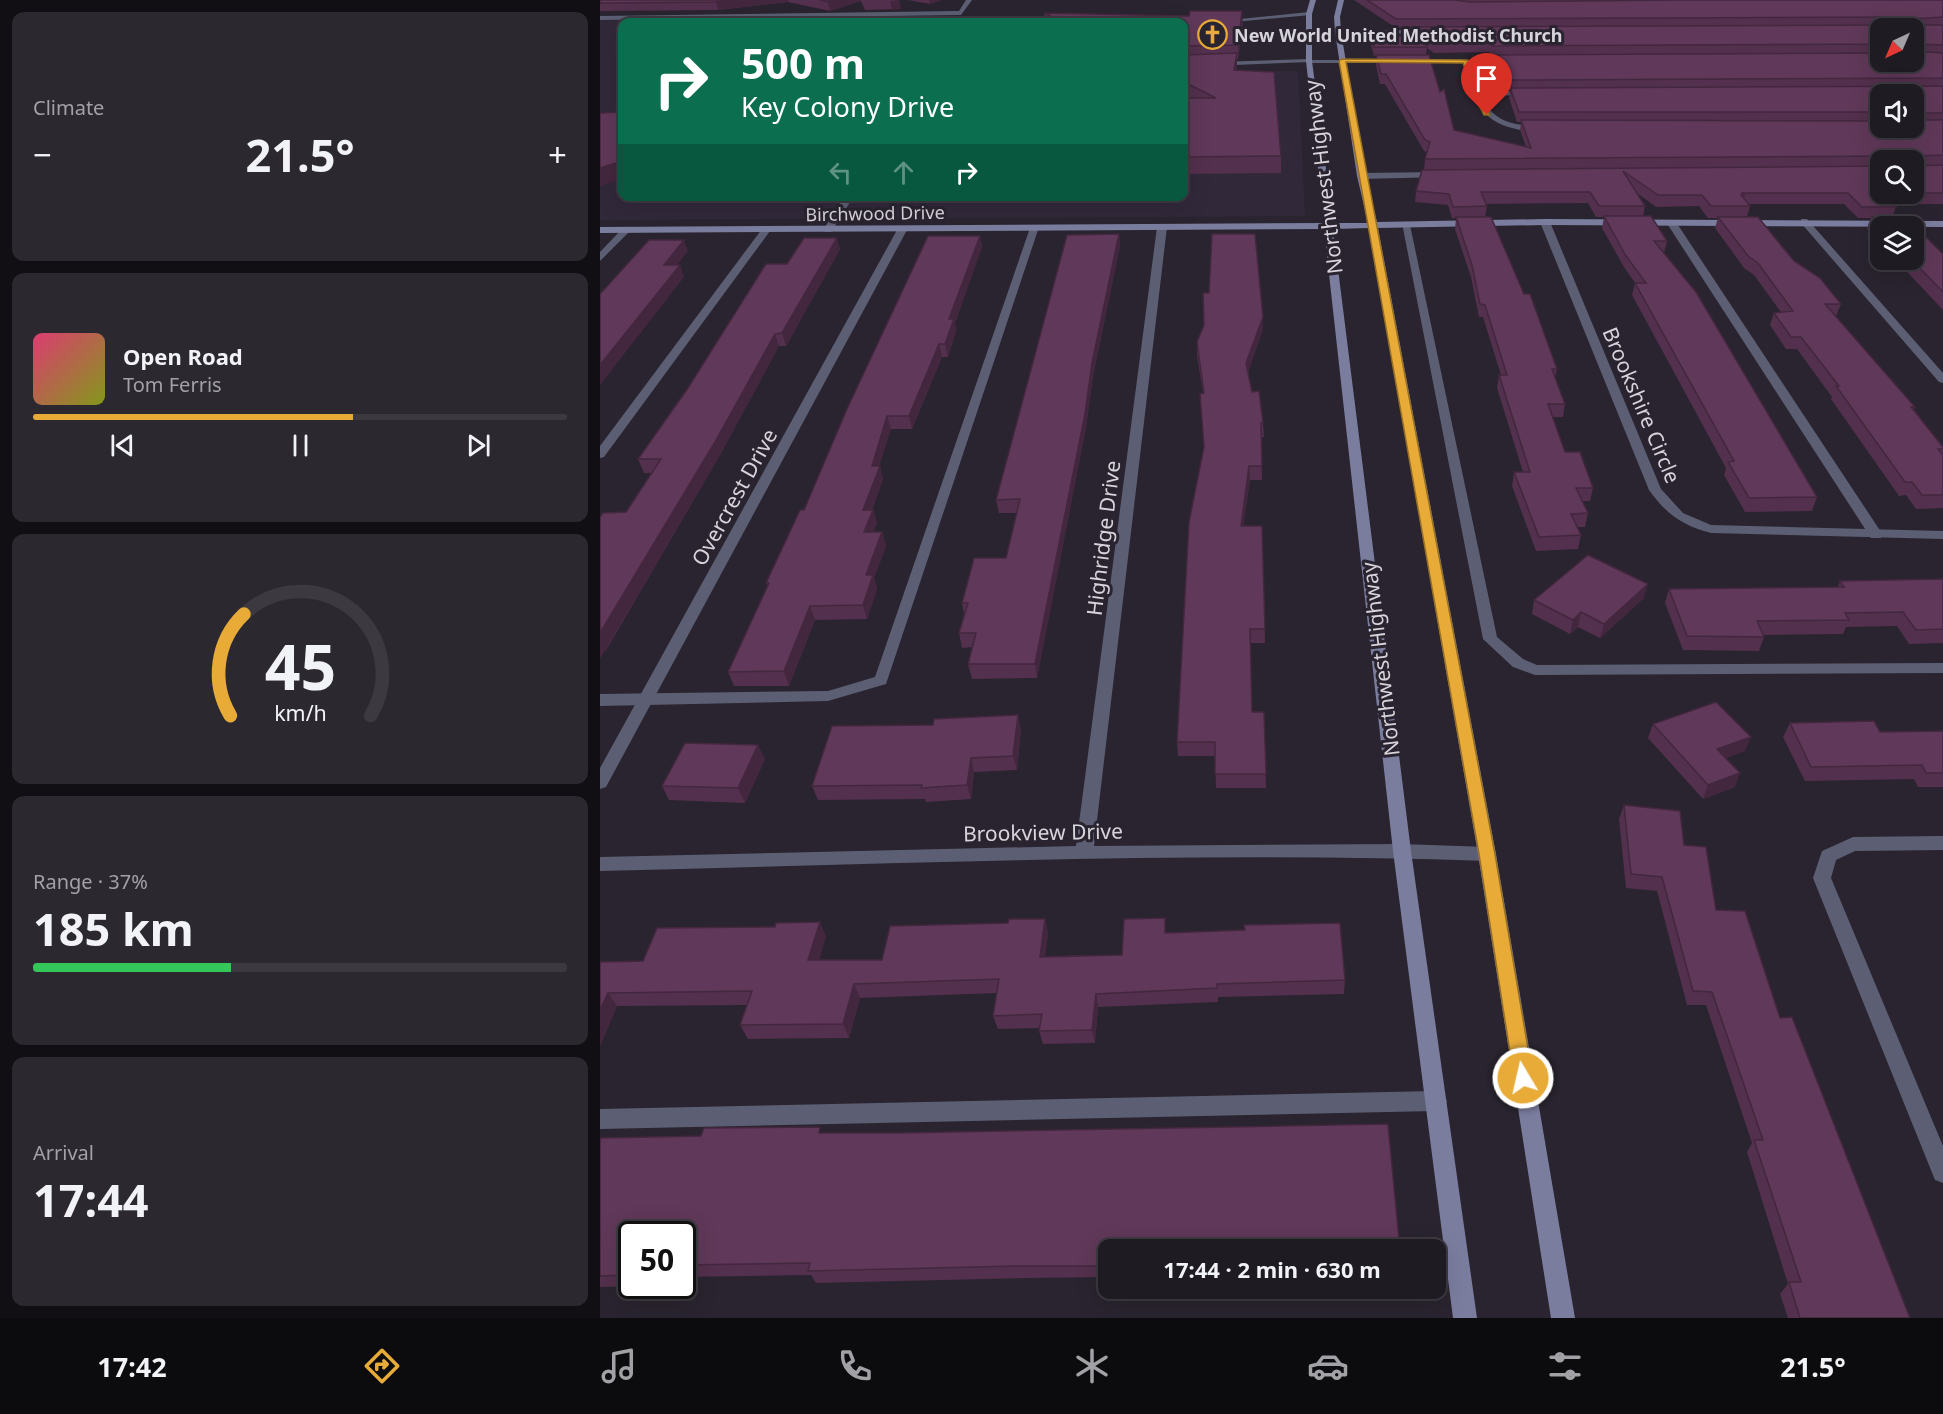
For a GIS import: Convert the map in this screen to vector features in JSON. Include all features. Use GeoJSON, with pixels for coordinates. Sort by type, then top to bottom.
{"type":"FeatureCollection","features":[{"type":"Feature","properties":{"kind":"main road","name":"Northwest Highway"},"geometry":{"type":"LineString","coordinates":[[1341,0],[1336,17],[1361,176],[1374,225],[1487,854],[1563,1318]]}},
{"type":"Feature","properties":{"kind":"main road","name":"Northwest Highway"},"geometry":{"type":"LineString","coordinates":[[1311,7],[1309,61],[1402,850],[1465,1318]]}},
{"type":"Feature","properties":{"kind":"main road","name":"Birchwood Drive"},"geometry":{"type":"LineString","coordinates":[[600,230],[902,230],[1804,221],[1942,225]]}},
{"type":"Feature","properties":{"kind":"street"},"geometry":{"type":"LineString","coordinates":[[600,18],[961,13],[969,0]]}},
{"type":"Feature","properties":{"kind":"street"},"geometry":{"type":"LineString","coordinates":[[1218,21],[1311,7]]}},
{"type":"Feature","properties":{"kind":"street"},"geometry":{"type":"LineString","coordinates":[[1338,32],[1432,32]]}},
{"type":"Feature","properties":{"kind":"street"},"geometry":{"type":"LineString","coordinates":[[1188,65],[1309,61],[1525,61]]}},
{"type":"Feature","properties":{"kind":"street"},"geometry":{"type":"LineString","coordinates":[[1466,62],[1476,94],[1487,115],[1499,123],[1548,129]]}},
{"type":"Feature","properties":{"kind":"street"},"geometry":{"type":"LineString","coordinates":[[1476,94],[1536,93]]}},
{"type":"Feature","properties":{"kind":"street"},"geometry":{"type":"LineString","coordinates":[[1361,176],[1456,175]]}},
{"type":"Feature","properties":{"kind":"street"},"geometry":{"type":"LineString","coordinates":[[828,230],[847,201]]}},
{"type":"Feature","properties":{"kind":"street"},"geometry":{"type":"LineString","coordinates":[[1804,221],[1943,380]]}},
{"type":"Feature","properties":{"kind":"street","name":"Brookshire Circle"},"geometry":{"type":"LineString","coordinates":[[1545,222],[1655,490],[1674,514],[1689,524],[1711,529],[1943,535]]}},
{"type":"Feature","properties":{"kind":"street"},"geometry":{"type":"LineString","coordinates":[[1671,222],[1876,535]]}},
{"type":"Feature","properties":{"kind":"street"},"geometry":{"type":"LineString","coordinates":[[1405,225],[1490,639],[1518,663],[1535,670],[1943,668]]}},
{"type":"Feature","properties":{"kind":"street"},"geometry":{"type":"LineString","coordinates":[[600,700],[828,696],[881,680],[1034,227]]}},
{"type":"Feature","properties":{"kind":"street","name":"Highridge Drive"},"geometry":{"type":"LineString","coordinates":[[1084,854],[1162,228]]}},
{"type":"Feature","properties":{"kind":"street"},"geometry":{"type":"LineString","coordinates":[[600,258],[626,230]]}},
{"type":"Feature","properties":{"kind":"street","name":"Overcrest Drive"},"geometry":{"type":"LineString","coordinates":[[600,783],[902,230]]}},
{"type":"Feature","properties":{"kind":"street"},"geometry":{"type":"LineString","coordinates":[[600,454],[765,231]]}},
{"type":"Feature","properties":{"kind":"street"},"geometry":{"type":"LineString","coordinates":[[1943,843],[1853,844],[1828,856],[1821,878],[1943,1172]]}},
{"type":"Feature","properties":{"kind":"street","name":"Brookview Drive"},"geometry":{"type":"LineString","coordinates":[[600,864],[1402,850],[1487,854]]}},
{"type":"Feature","properties":{"kind":"street"},"geometry":{"type":"LineString","coordinates":[[600,1119],[1436,1101]]}},
{"type":"Feature","properties":{"kind":"shaded area"},"geometry":{"type":"Polygon","coordinates":[[[962,16],[961,18],[781,18],[962,16]]]}},
{"type":"Feature","properties":{"kind":"shaded area"},"geometry":{"type":"Polygon","coordinates":[[[600,20],[618,20],[618,201],[1188,201],[1188,72],[1298,71],[1305,216],[600,220],[600,20]]]}},
{"type":"Feature","properties":{"kind":"building"},"geometry":{"type":"Polygon","coordinates":[[[600,0],[730,0],[600,3],[600,0]]]}},
{"type":"Feature","properties":{"kind":"building"},"geometry":{"type":"Polygon","coordinates":[[[1367,0],[1470,2],[1943,0],[1943,17],[1924,18],[1396,19],[1367,0]]]}},
{"type":"Feature","properties":{"kind":"building"},"geometry":{"type":"Polygon","coordinates":[[[1190,11],[1242,11],[1238,45],[1188,46],[1188,18],[1055,18],[1044,13],[1189,16],[1190,11]]]}},
{"type":"Feature","properties":{"kind":"building"},"geometry":{"type":"Polygon","coordinates":[[[1870,25],[1870,44],[1492,46],[1490,43],[1435,43],[1409,27],[1870,25]]]}},
{"type":"Feature","properties":{"kind":"building"},"geometry":{"type":"Polygon","coordinates":[[[1924,25],[1943,25],[1943,45],[1924,44],[1924,25]]]}},
{"type":"Feature","properties":{"kind":"building"},"geometry":{"type":"Polygon","coordinates":[[[1371,36],[1424,36],[1427,47],[1374,47],[1371,36]]]}},
{"type":"Feature","properties":{"kind":"building"},"geometry":{"type":"Polygon","coordinates":[[[1924,52],[1943,53],[1943,78],[1508,80],[1496,55],[1870,53],[1870,72],[1924,72],[1924,52]]]}},
{"type":"Feature","properties":{"kind":"building"},"geometry":{"type":"Polygon","coordinates":[[[1237,53],[1234,70],[1274,72],[1281,156],[1188,157],[1188,98],[1216,98],[1188,84],[1188,55],[1237,53]]]}},
{"type":"Feature","properties":{"kind":"building"},"geometry":{"type":"Polygon","coordinates":[[[1376,55],[1429,55],[1440,92],[1444,89],[1454,130],[1531,148],[1521,120],[1870,121],[1870,138],[1924,138],[1924,120],[1943,120],[1943,155],[1924,156],[1924,150],[1870,150],[1870,156],[1425,159],[1430,142],[1425,140],[1386,74],[1381,74],[1376,55]]]}},
{"type":"Feature","properties":{"kind":"building"},"geometry":{"type":"Polygon","coordinates":[[[1870,86],[1870,112],[1519,112],[1510,88],[1870,86]]]}},
{"type":"Feature","properties":{"kind":"building"},"geometry":{"type":"Polygon","coordinates":[[[1924,86],[1943,86],[1943,113],[1924,113],[1924,86]]]}},
{"type":"Feature","properties":{"kind":"building"},"geometry":{"type":"Polygon","coordinates":[[[600,111],[601,113],[618,112],[618,162],[600,168],[600,111]]]}},
{"type":"Feature","properties":{"kind":"building"},"geometry":{"type":"Polygon","coordinates":[[[1943,165],[1943,193],[1924,193],[1924,166],[1943,165]]]}},
{"type":"Feature","properties":{"kind":"building"},"geometry":{"type":"Polygon","coordinates":[[[1870,166],[1870,204],[1893,204],[1896,207],[1862,207],[1848,193],[1742,193],[1744,195],[1741,195],[1750,206],[1711,206],[1702,195],[1658,195],[1623,171],[1645,206],[1599,206],[1590,192],[1481,192],[1487,206],[1453,207],[1449,194],[1416,191],[1422,170],[1870,166]]]}},
{"type":"Feature","properties":{"kind":"building"},"geometry":{"type":"Polygon","coordinates":[[[1604,216],[1651,216],[1667,241],[1654,241],[1696,292],[1817,497],[1749,498],[1728,462],[1734,461],[1635,283],[1646,283],[1626,256],[1604,216]]]}},
{"type":"Feature","properties":{"kind":"building"},"geometry":{"type":"Polygon","coordinates":[[[1456,217],[1491,217],[1524,294],[1530,294],[1557,369],[1552,369],[1565,404],[1548,404],[1565,452],[1580,452],[1593,488],[1576,488],[1588,513],[1571,514],[1581,535],[1539,537],[1514,472],[1530,472],[1499,375],[1507,375],[1485,305],[1480,304],[1472,265],[1456,217]]]}},
{"type":"Feature","properties":{"kind":"building"},"geometry":{"type":"Polygon","coordinates":[[[1718,217],[1758,217],[1794,261],[1820,278],[1841,304],[1825,304],[1915,407],[1911,407],[1943,447],[1943,449],[1938,449],[1943,455],[1943,495],[1922,495],[1912,482],[1905,482],[1836,386],[1839,386],[1801,337],[1791,337],[1774,313],[1793,311],[1758,263],[1748,256],[1718,217]]]}},
{"type":"Feature","properties":{"kind":"building"},"geometry":{"type":"Polygon","coordinates":[[[1119,234],[1035,664],[968,664],[976,633],[959,633],[968,603],[962,603],[974,558],[1006,558],[1020,499],[996,500],[1067,235],[1119,234]]]}},
{"type":"Feature","properties":{"kind":"building"},"geometry":{"type":"Polygon","coordinates":[[[1212,234],[1255,234],[1263,317],[1246,363],[1252,392],[1259,391],[1263,423],[1261,423],[1262,466],[1249,466],[1241,526],[1262,526],[1265,629],[1250,629],[1252,712],[1264,712],[1266,774],[1215,774],[1215,742],[1177,742],[1189,522],[1204,447],[1200,394],[1204,393],[1197,342],[1204,325],[1203,293],[1209,293],[1212,234]]]}},
{"type":"Feature","properties":{"kind":"building"},"geometry":{"type":"Polygon","coordinates":[[[1924,235],[1943,254],[1943,292],[1922,270],[1924,270],[1924,235]]]}},
{"type":"Feature","properties":{"kind":"building"},"geometry":{"type":"Polygon","coordinates":[[[928,236],[980,236],[949,319],[954,319],[945,344],[939,344],[909,416],[887,416],[872,466],[880,466],[863,510],[873,510],[864,532],[882,532],[866,575],[873,575],[863,605],[810,606],[784,671],[728,672],[769,583],[766,583],[800,510],[804,510],[847,409],[928,236]]]}},
{"type":"Feature","properties":{"kind":"building"},"geometry":{"type":"Polygon","coordinates":[[[804,238],[837,238],[782,333],[775,334],[715,442],[600,633],[600,517],[603,513],[626,512],[661,459],[638,459],[688,388],[766,264],[787,264],[804,238]]]}},
{"type":"Feature","properties":{"kind":"building"},"geometry":{"type":"Polygon","coordinates":[[[649,240],[684,240],[664,265],[680,265],[600,365],[600,294],[649,240]]]}},
{"type":"Feature","properties":{"kind":"building"},"geometry":{"type":"Polygon","coordinates":[[[1588,555],[1648,584],[1604,624],[1581,612],[1573,620],[1534,600],[1588,555]]]}},
{"type":"Feature","properties":{"kind":"building"},"geometry":{"type":"Polygon","coordinates":[[[1943,579],[1943,629],[1916,630],[1903,612],[1845,613],[1849,620],[1757,621],[1764,637],[1687,636],[1669,589],[1844,587],[1840,581],[1943,579]]]}},
{"type":"Feature","properties":{"kind":"building"},"geometry":{"type":"Polygon","coordinates":[[[1716,702],[1751,737],[1717,749],[1740,773],[1708,785],[1653,724],[1716,702]]]}},
{"type":"Feature","properties":{"kind":"building"},"geometry":{"type":"Polygon","coordinates":[[[1018,715],[1013,756],[971,758],[967,785],[921,788],[922,785],[812,786],[832,726],[933,725],[934,719],[1018,715]]]}},
{"type":"Feature","properties":{"kind":"building"},"geometry":{"type":"Polygon","coordinates":[[[1874,721],[1880,732],[1943,731],[1943,773],[1926,773],[1922,765],[1811,767],[1790,723],[1874,721]]]}},
{"type":"Feature","properties":{"kind":"building"},"geometry":{"type":"Polygon","coordinates":[[[685,743],[758,745],[738,788],[662,786],[685,743]]]}},
{"type":"Feature","properties":{"kind":"building"},"geometry":{"type":"Polygon","coordinates":[[[1624,805],[1680,811],[1684,845],[1706,847],[1716,910],[1745,911],[1780,1018],[1792,1017],[1910,1318],[1800,1318],[1789,1282],[1801,1282],[1754,1140],[1763,1140],[1712,992],[1693,991],[1662,877],[1631,874],[1624,805]]]}},
{"type":"Feature","properties":{"kind":"building"},"geometry":{"type":"Polygon","coordinates":[[[1165,918],[1165,933],[1245,930],[1244,925],[1340,923],[1345,980],[1217,984],[1217,988],[1096,994],[1092,1030],[1039,1031],[1042,1014],[993,1016],[999,979],[854,984],[843,1024],[740,1025],[752,991],[608,993],[600,1010],[600,962],[643,961],[657,928],[775,927],[776,923],[820,922],[808,960],[882,960],[890,926],[1008,923],[1009,919],[1045,919],[1040,957],[1122,955],[1124,919],[1165,918]]]}},
{"type":"Feature","properties":{"kind":"building"},"geometry":{"type":"Polygon","coordinates":[[[1388,1124],[1399,1239],[1098,1239],[1098,1266],[808,1271],[810,1263],[696,1265],[696,1221],[618,1221],[618,1275],[600,1276],[600,1138],[701,1136],[704,1128],[820,1127],[819,1133],[1388,1124]]]}},
{"type":"Feature","properties":{"kind":"place","name":"New World United Methodist Church"},"geometry":{"type":"Point","coordinates":[1213,35]}},
{"type":"Feature","properties":{"kind":"route"},"geometry":{"type":"LineString","coordinates":[[1487,115],[1476,94],[1466,62],[1342,61],[1361,176],[1375,234],[1487,854],[1523,1078]]}}]}
